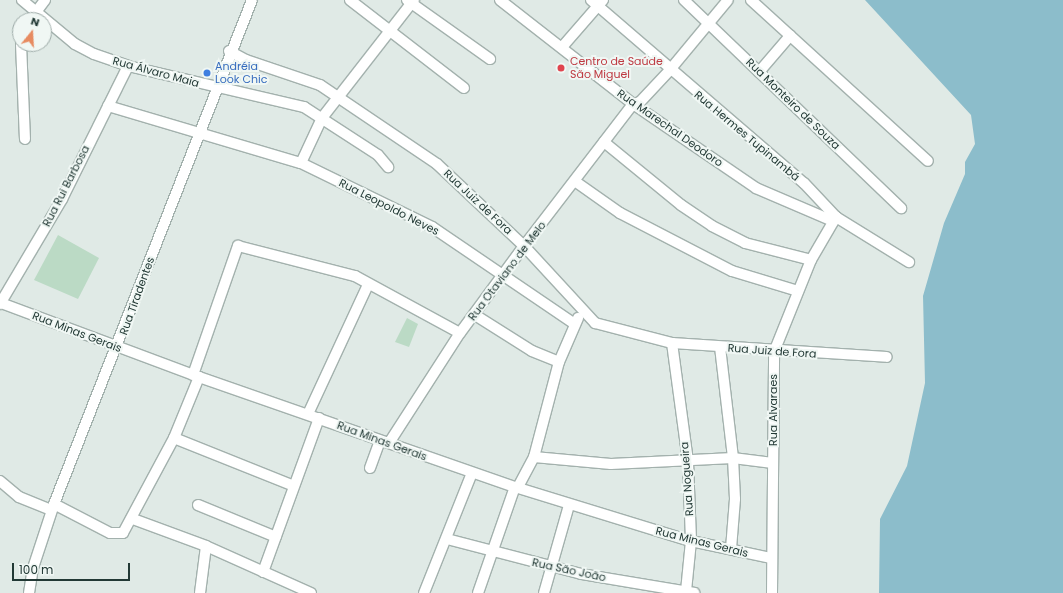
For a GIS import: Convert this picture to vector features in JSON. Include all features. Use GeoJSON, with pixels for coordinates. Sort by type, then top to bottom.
{"type":"FeatureCollection","features":[{"type":"Feature","properties":{"kind":"street","name":"Rua Álvaro Maia"},"geometry":{"type":"LineString","coordinates":[[22,0],[38,11],[75,44],[128,66],[304,107],[378,155],[388,167]]}},
{"type":"Feature","properties":{"kind":"street"},"geometry":{"type":"LineString","coordinates":[[38,11],[45,0]]}},
{"type":"Feature","properties":{"kind":"street"},"geometry":{"type":"LineString","coordinates":[[239,0],[250,3]]}},
{"type":"Feature","properties":{"kind":"street"},"geometry":{"type":"LineString","coordinates":[[350,0],[379,20],[389,33],[464,88]]}},
{"type":"Feature","properties":{"kind":"street","name":"Rua Marechal Deodoro"},"geometry":{"type":"LineString","coordinates":[[500,0],[562,46],[633,104],[756,188],[835,219]]}},
{"type":"Feature","properties":{"kind":"street","name":"Rua Monteiro de Souza"},"geometry":{"type":"LineString","coordinates":[[684,0],[901,208]]}},
{"type":"Feature","properties":{"kind":"street","name":"Rua Otaviano de Melo"},"geometry":{"type":"LineString","coordinates":[[370,468],[384,442],[460,333],[475,315],[501,276],[576,182],[633,104],[640,102],[669,71],[728,0]]}},
{"type":"Feature","properties":{"kind":"street"},"geometry":{"type":"LineString","coordinates":[[751,0],[928,161]]}},
{"type":"Feature","properties":{"kind":"street"},"geometry":{"type":"LineString","coordinates":[[301,163],[322,118],[340,97],[359,66],[389,33],[410,1],[490,59]]}},
{"type":"Feature","properties":{"kind":"street"},"geometry":{"type":"LineString","coordinates":[[562,46],[597,2]]}},
{"type":"Feature","properties":{"kind":"street","name":"Rua Hermes Tupinambá"},"geometry":{"type":"LineString","coordinates":[[597,2],[669,71],[804,183],[835,219],[909,262]]}},
{"type":"Feature","properties":{"kind":"street","name":"Rua Tiradentes"},"geometry":{"type":"LineString","coordinates":[[29,593],[33,568],[53,507],[118,348],[200,133],[229,51],[250,3]]}},
{"type":"Feature","properties":{"kind":"street"},"geometry":{"type":"LineString","coordinates":[[760,72],[790,36]]}},
{"type":"Feature","properties":{"kind":"street","name":"Rua Juiz de Fora"},"geometry":{"type":"LineString","coordinates":[[229,51],[246,60],[320,85],[340,97],[437,164],[524,246],[583,312],[595,323],[672,343],[774,352],[887,357]]}},
{"type":"Feature","properties":{"kind":"street"},"geometry":{"type":"LineString","coordinates":[[21,52],[25,139]]}},
{"type":"Feature","properties":{"kind":"street","name":"Rua Rui Barbosa"},"geometry":{"type":"LineString","coordinates":[[0,304],[62,199],[128,66]]}},
{"type":"Feature","properties":{"kind":"street","name":"Rua Leopoldo Neves"},"geometry":{"type":"LineString","coordinates":[[108,106],[301,163],[432,227],[501,276],[573,322]]}},
{"type":"Feature","properties":{"kind":"street"},"geometry":{"type":"LineString","coordinates":[[604,142],[681,206],[712,226],[745,243],[811,260]]}},
{"type":"Feature","properties":{"kind":"street"},"geometry":{"type":"LineString","coordinates":[[576,182],[620,213],[732,271],[798,291]]}},
{"type":"Feature","properties":{"kind":"street","name":"Rua Alvaraes"},"geometry":{"type":"LineString","coordinates":[[772,593],[770,558],[774,352],[811,260],[835,219]]}},
{"type":"Feature","properties":{"kind":"street"},"geometry":{"type":"LineString","coordinates":[[0,481],[19,497],[53,507],[118,535],[123,533],[133,519],[174,438],[196,376],[238,246],[355,276],[368,286],[460,333]]}},
{"type":"Feature","properties":{"kind":"street"},"geometry":{"type":"LineString","coordinates":[[308,414],[368,286]]}},
{"type":"Feature","properties":{"kind":"street","name":"Rua Minas Gerais"},"geometry":{"type":"LineString","coordinates":[[0,304],[196,376],[308,414],[472,473],[569,505],[691,541],[770,558]]}},
{"type":"Feature","properties":{"kind":"street"},"geometry":{"type":"LineString","coordinates":[[478,593],[491,553],[517,487],[534,457],[559,362],[573,322],[583,312]]}},
{"type":"Feature","properties":{"kind":"street"},"geometry":{"type":"LineString","coordinates":[[475,315],[532,351],[559,362]]}},
{"type":"Feature","properties":{"kind":"street","name":"Rua Nogueira"},"geometry":{"type":"LineString","coordinates":[[672,343],[688,462],[691,541],[690,592]]}},
{"type":"Feature","properties":{"kind":"street"},"geometry":{"type":"LineString","coordinates":[[720,347],[733,458],[735,499],[731,549]]}},
{"type":"Feature","properties":{"kind":"street"},"geometry":{"type":"LineString","coordinates":[[263,572],[319,418]]}},
{"type":"Feature","properties":{"kind":"street"},"geometry":{"type":"LineString","coordinates":[[174,438],[294,486]]}},
{"type":"Feature","properties":{"kind":"street"},"geometry":{"type":"LineString","coordinates":[[534,457],[611,464],[688,462],[733,458],[773,463]]}},
{"type":"Feature","properties":{"kind":"street"},"geometry":{"type":"LineString","coordinates":[[428,592],[472,473]]}},
{"type":"Feature","properties":{"kind":"street"},"geometry":{"type":"LineString","coordinates":[[198,505],[276,537]]}},
{"type":"Feature","properties":{"kind":"street"},"geometry":{"type":"LineString","coordinates":[[544,593],[554,567],[569,505]]}},
{"type":"Feature","properties":{"kind":"street"},"geometry":{"type":"LineString","coordinates":[[133,519],[206,546],[311,593]]}},
{"type":"Feature","properties":{"kind":"street","name":"Rua São João"},"geometry":{"type":"LineString","coordinates":[[447,539],[491,553],[554,567],[690,592]]}},
{"type":"Feature","properties":{"kind":"street"},"geometry":{"type":"LineString","coordinates":[[200,593],[206,546]]}},
{"type":"Feature","properties":{"kind":"green space"},"geometry":{"type":"Polygon","coordinates":[[[58,235],[99,258],[78,299],[34,280],[58,235]]]}},
{"type":"Feature","properties":{"kind":"green space"},"geometry":{"type":"Polygon","coordinates":[[[407,318],[418,324],[409,347],[395,342],[407,318]]]}},
{"type":"Feature","properties":{"kind":"water"},"geometry":{"type":"Polygon","coordinates":[[[865,0],[1063,0],[1063,593],[879,593],[880,519],[907,466],[925,383],[923,296],[944,223],[965,174],[965,162],[975,144],[971,115],[865,0]]]}},
{"type":"Feature","properties":{"kind":"place","name":"Centro de Saúde São Miguel"},"geometry":{"type":"Point","coordinates":[561,68]}},
{"type":"Feature","properties":{"kind":"place","name":"Andréia Look Chic"},"geometry":{"type":"Point","coordinates":[207,73]}}]}
